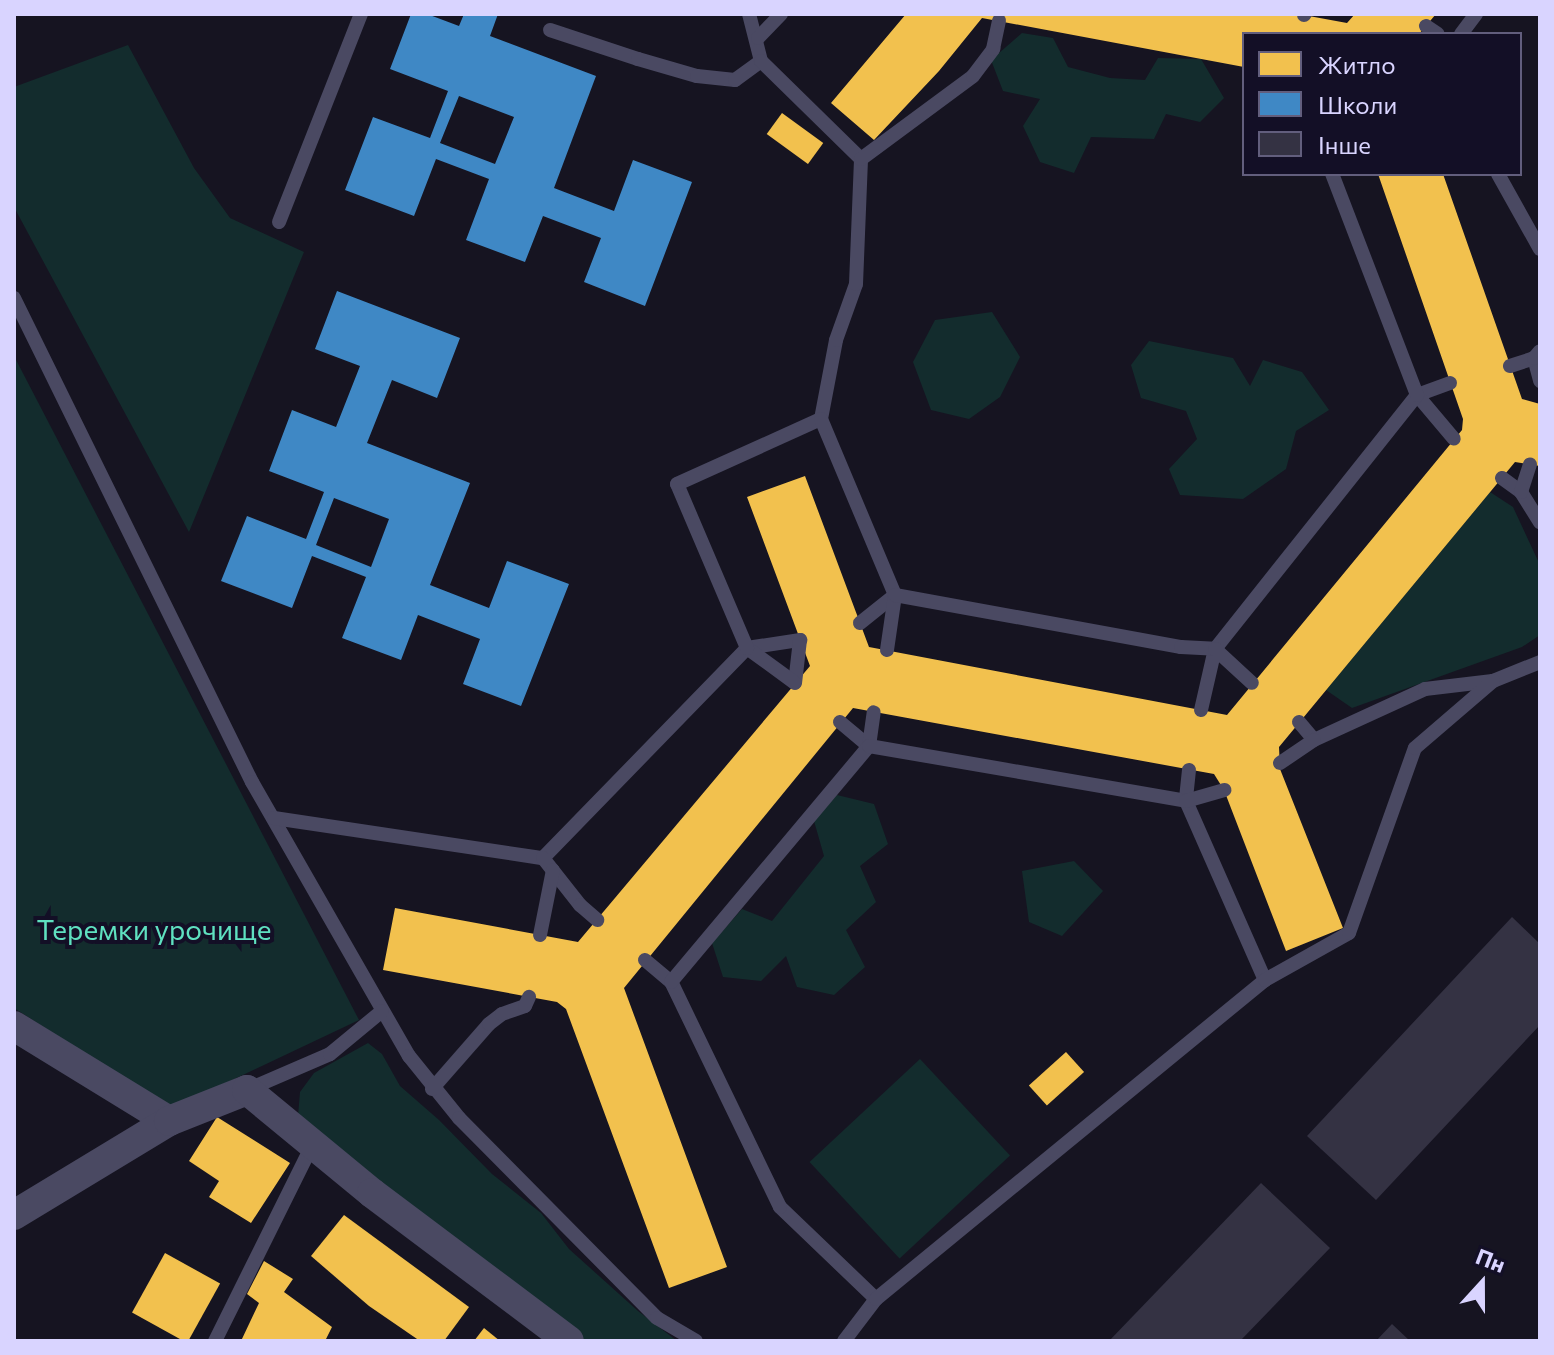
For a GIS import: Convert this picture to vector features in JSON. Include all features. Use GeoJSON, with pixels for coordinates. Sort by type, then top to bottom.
{"type":"FeatureCollection","features":[{"type":"Feature","properties":{"kind":"street"},"geometry":{"type":"LineString","coordinates":[[14,1026],[169,1121]]}},
{"type":"Feature","properties":{"kind":"street"},"geometry":{"type":"LineString","coordinates":[[14,1215],[169,1121],[247,1090],[372,1193],[569,1341]]}},
{"type":"Feature","properties":{"kind":"lane"},"geometry":{"type":"LineString","coordinates":[[279,222],[361,14]]}},
{"type":"Feature","properties":{"kind":"lane"},"geometry":{"type":"LineString","coordinates":[[749,14],[758,38],[761,61],[861,159],[856,284],[836,340],[821,419],[895,595],[887,650]]}},
{"type":"Feature","properties":{"kind":"lane"},"geometry":{"type":"LineString","coordinates":[[758,38],[781,14]]}},
{"type":"Feature","properties":{"kind":"lane"},"geometry":{"type":"LineString","coordinates":[[1462,32],[1476,14]]}},
{"type":"Feature","properties":{"kind":"lane"},"geometry":{"type":"LineString","coordinates":[[861,159],[973,76],[993,49],[999,21]]}},
{"type":"Feature","properties":{"kind":"lane"},"geometry":{"type":"LineString","coordinates":[[550,30],[697,76],[735,80],[761,61]]}},
{"type":"Feature","properties":{"kind":"lane"},"geometry":{"type":"LineString","coordinates":[[1333,176],[1417,395],[1454,439]]}},
{"type":"Feature","properties":{"kind":"lane"},"geometry":{"type":"LineString","coordinates":[[1499,176],[1540,249]]}},
{"type":"Feature","properties":{"kind":"lane"},"geometry":{"type":"LineString","coordinates":[[14,298],[252,782],[382,1011],[432,1089],[657,1318],[696,1341]]}},
{"type":"Feature","properties":{"kind":"lane"},"geometry":{"type":"LineString","coordinates":[[1510,366],[1537,354],[1540,381]]}},
{"type":"Feature","properties":{"kind":"lane"},"geometry":{"type":"LineString","coordinates":[[1201,710],[1215,649],[1417,395],[1450,383]]}},
{"type":"Feature","properties":{"kind":"lane"},"geometry":{"type":"LineString","coordinates":[[543,858],[747,648],[677,484],[821,419]]}},
{"type":"Feature","properties":{"kind":"lane"},"geometry":{"type":"LineString","coordinates":[[1521,492],[1530,464]]}},
{"type":"Feature","properties":{"kind":"lane"},"geometry":{"type":"LineString","coordinates":[[1502,478],[1521,492],[1540,523]]}},
{"type":"Feature","properties":{"kind":"lane"},"geometry":{"type":"LineString","coordinates":[[860,623],[895,595],[1181,647],[1215,649],[1252,683]]}},
{"type":"Feature","properties":{"kind":"lane"},"geometry":{"type":"LineString","coordinates":[[1280,763],[1314,740],[1425,689],[1493,681],[1540,662]]}},
{"type":"Feature","properties":{"kind":"lane"},"geometry":{"type":"LineString","coordinates":[[844,1341],[876,1299],[1265,980],[1349,933],[1415,748],[1493,681]]}},
{"type":"Feature","properties":{"kind":"lane"},"geometry":{"type":"LineString","coordinates":[[671,982],[869,746],[874,712]]}},
{"type":"Feature","properties":{"kind":"lane"},"geometry":{"type":"LineString","coordinates":[[840,722],[869,746],[1186,801],[1224,790]]}},
{"type":"Feature","properties":{"kind":"lane"},"geometry":{"type":"LineString","coordinates":[[1299,722],[1314,740]]}},
{"type":"Feature","properties":{"kind":"lane"},"geometry":{"type":"LineString","coordinates":[[1189,770],[1186,801],[1265,980]]}},
{"type":"Feature","properties":{"kind":"lane"},"geometry":{"type":"LineString","coordinates":[[274,818],[543,858],[580,905],[597,920]]}},
{"type":"Feature","properties":{"kind":"lane"},"geometry":{"type":"LineString","coordinates":[[540,935],[553,870]]}},
{"type":"Feature","properties":{"kind":"lane"},"geometry":{"type":"LineString","coordinates":[[645,960],[671,982],[780,1207],[876,1299]]}},
{"type":"Feature","properties":{"kind":"lane"},"geometry":{"type":"LineString","coordinates":[[432,1089],[489,1024],[502,1014],[525,1006],[529,997]]}},
{"type":"Feature","properties":{"kind":"lane"},"geometry":{"type":"LineString","coordinates":[[247,1090],[330,1054],[382,1011]]}},
{"type":"Feature","properties":{"kind":"lane"},"geometry":{"type":"LineString","coordinates":[[215,1341],[313,1144]]}},
{"type":"Feature","properties":{"kind":"green space"},"geometry":{"type":"Polygon","coordinates":[[[1022,33],[1053,38],[1068,67],[1110,78],[1145,80],[1158,58],[1201,59],[1224,98],[1200,122],[1166,114],[1154,139],[1091,137],[1074,173],[1040,162],[1023,126],[1040,99],[1003,91],[991,60],[1022,33]]]}},
{"type":"Feature","properties":{"kind":"green space"},"geometry":{"type":"Polygon","coordinates":[[[128,45],[194,168],[230,218],[304,252],[189,532],[14,207],[14,87],[128,45]]]}},
{"type":"Feature","properties":{"kind":"green space"},"geometry":{"type":"Polygon","coordinates":[[[992,312],[1020,357],[1000,397],[969,419],[931,410],[913,362],[935,320],[992,312]]]}},
{"type":"Feature","properties":{"kind":"green space"},"geometry":{"type":"Polygon","coordinates":[[[1149,341],[1233,358],[1250,386],[1263,360],[1302,372],[1329,410],[1296,431],[1286,469],[1243,499],[1180,495],[1169,469],[1197,439],[1186,411],[1141,398],[1131,365],[1149,341]]]}},
{"type":"Feature","properties":{"kind":"green space","name":"Теремки урочище"},"geometry":{"type":"Polygon","coordinates":[[[14,356],[359,1020],[171,1109],[14,1008],[14,356]]]}},
{"type":"Feature","properties":{"kind":"green space"},"geometry":{"type":"Polygon","coordinates":[[[1490,492],[1513,507],[1540,565],[1540,635],[1522,647],[1352,708],[1326,690],[1490,492]]]}},
{"type":"Feature","properties":{"kind":"green space"},"geometry":{"type":"Polygon","coordinates":[[[837,795],[874,804],[888,844],[860,866],[876,902],[846,930],[865,967],[834,995],[797,987],[786,956],[761,981],[723,977],[712,943],[742,909],[772,921],[824,856],[814,821],[837,795]]]}},
{"type":"Feature","properties":{"kind":"green space"},"geometry":{"type":"Polygon","coordinates":[[[1074,861],[1103,891],[1062,936],[1029,922],[1022,871],[1074,861]]]}},
{"type":"Feature","properties":{"kind":"green space"},"geometry":{"type":"Polygon","coordinates":[[[368,1043],[382,1054],[400,1086],[492,1174],[541,1213],[569,1249],[638,1311],[677,1341],[583,1341],[298,1116],[300,1092],[314,1073],[368,1043]]]}},
{"type":"Feature","properties":{"kind":"green space"},"geometry":{"type":"Polygon","coordinates":[[[920,1059],[1010,1156],[900,1259],[810,1162],[920,1059]]]}},
{"type":"Feature","properties":{"kind":"building: Житло"},"geometry":{"type":"Polygon","coordinates":[[[906,14],[1298,14],[1347,23],[1355,14],[1436,14],[1421,32],[1242,32],[1242,67],[982,18],[939,71],[874,140],[831,103],[906,14]]]}},
{"type":"Feature","properties":{"kind":"building: Житло"},"geometry":{"type":"Polygon","coordinates":[[[782,113],[823,143],[808,164],[767,134],[782,113]]]}},
{"type":"Feature","properties":{"kind":"building: Житло"},"geometry":{"type":"Polygon","coordinates":[[[1379,176],[1444,176],[1522,399],[1540,404],[1540,466],[1515,462],[1279,747],[1280,769],[1343,928],[1286,951],[1224,790],[1214,774],[853,708],[624,988],[727,1267],[669,1288],[566,1009],[557,1002],[383,970],[395,908],[578,942],[810,666],[747,497],[805,476],[869,647],[1227,715],[1462,430],[1463,419],[1379,176]]]}},
{"type":"Feature","properties":{"kind":"building: Житло"},"geometry":{"type":"Polygon","coordinates":[[[1066,1052],[1084,1072],[1047,1106],[1029,1085],[1066,1052]]]}},
{"type":"Feature","properties":{"kind":"building: Житло"},"geometry":{"type":"Polygon","coordinates":[[[217,1117],[290,1163],[251,1223],[209,1197],[219,1181],[189,1161],[217,1117]]]}},
{"type":"Feature","properties":{"kind":"building: Житло"},"geometry":{"type":"Polygon","coordinates":[[[344,1215],[469,1307],[444,1341],[420,1341],[369,1306],[311,1256],[344,1215]]]}},
{"type":"Feature","properties":{"kind":"building: Житло"},"geometry":{"type":"Polygon","coordinates":[[[165,1253],[220,1284],[188,1341],[132,1312],[165,1253]]]}},
{"type":"Feature","properties":{"kind":"building: Житло"},"geometry":{"type":"Polygon","coordinates":[[[264,1261],[293,1279],[284,1292],[332,1327],[325,1341],[241,1341],[259,1303],[247,1294],[264,1261]]]}},
{"type":"Feature","properties":{"kind":"building: Житло"},"geometry":{"type":"Polygon","coordinates":[[[484,1328],[500,1341],[474,1341],[484,1328]]]}},
{"type":"Feature","properties":{"kind":"building: Школи"},"geometry":{"type":"Polygon","coordinates":[[[411,14],[427,14],[459,26],[464,14],[498,14],[490,36],[596,76],[554,188],[614,211],[633,160],[692,182],[645,306],[584,282],[601,238],[543,216],[525,262],[466,240],[489,179],[436,159],[414,216],[345,190],[373,117],[430,138],[448,91],[390,69],[411,14]],[[459,96],[440,143],[495,164],[514,117],[459,96]]]}},
{"type":"Feature","properties":{"kind":"building: Школи"},"geometry":{"type":"Polygon","coordinates":[[[337,291],[460,338],[437,398],[392,380],[367,443],[470,483],[430,585],[489,608],[507,561],[569,584],[521,706],[463,684],[480,639],[418,615],[401,660],[342,638],[366,577],[312,556],[292,608],[221,581],[247,516],[306,539],[324,492],[269,471],[292,410],[336,427],[360,366],[315,349],[337,291]],[[334,498],[316,545],[371,567],[389,519],[334,498]]]}},
{"type":"Feature","properties":{"kind":"building: Інше"},"geometry":{"type":"Polygon","coordinates":[[[1512,917],[1540,944],[1540,1025],[1376,1200],[1307,1136],[1512,917]]]}},
{"type":"Feature","properties":{"kind":"building: Інше"},"geometry":{"type":"Polygon","coordinates":[[[1261,1183],[1330,1248],[1240,1341],[1109,1341],[1261,1183]]]}},
{"type":"Feature","properties":{"kind":"building: Інше"},"geometry":{"type":"Polygon","coordinates":[[[1392,1324],[1410,1341],[1376,1341],[1392,1324]]]}}]}
